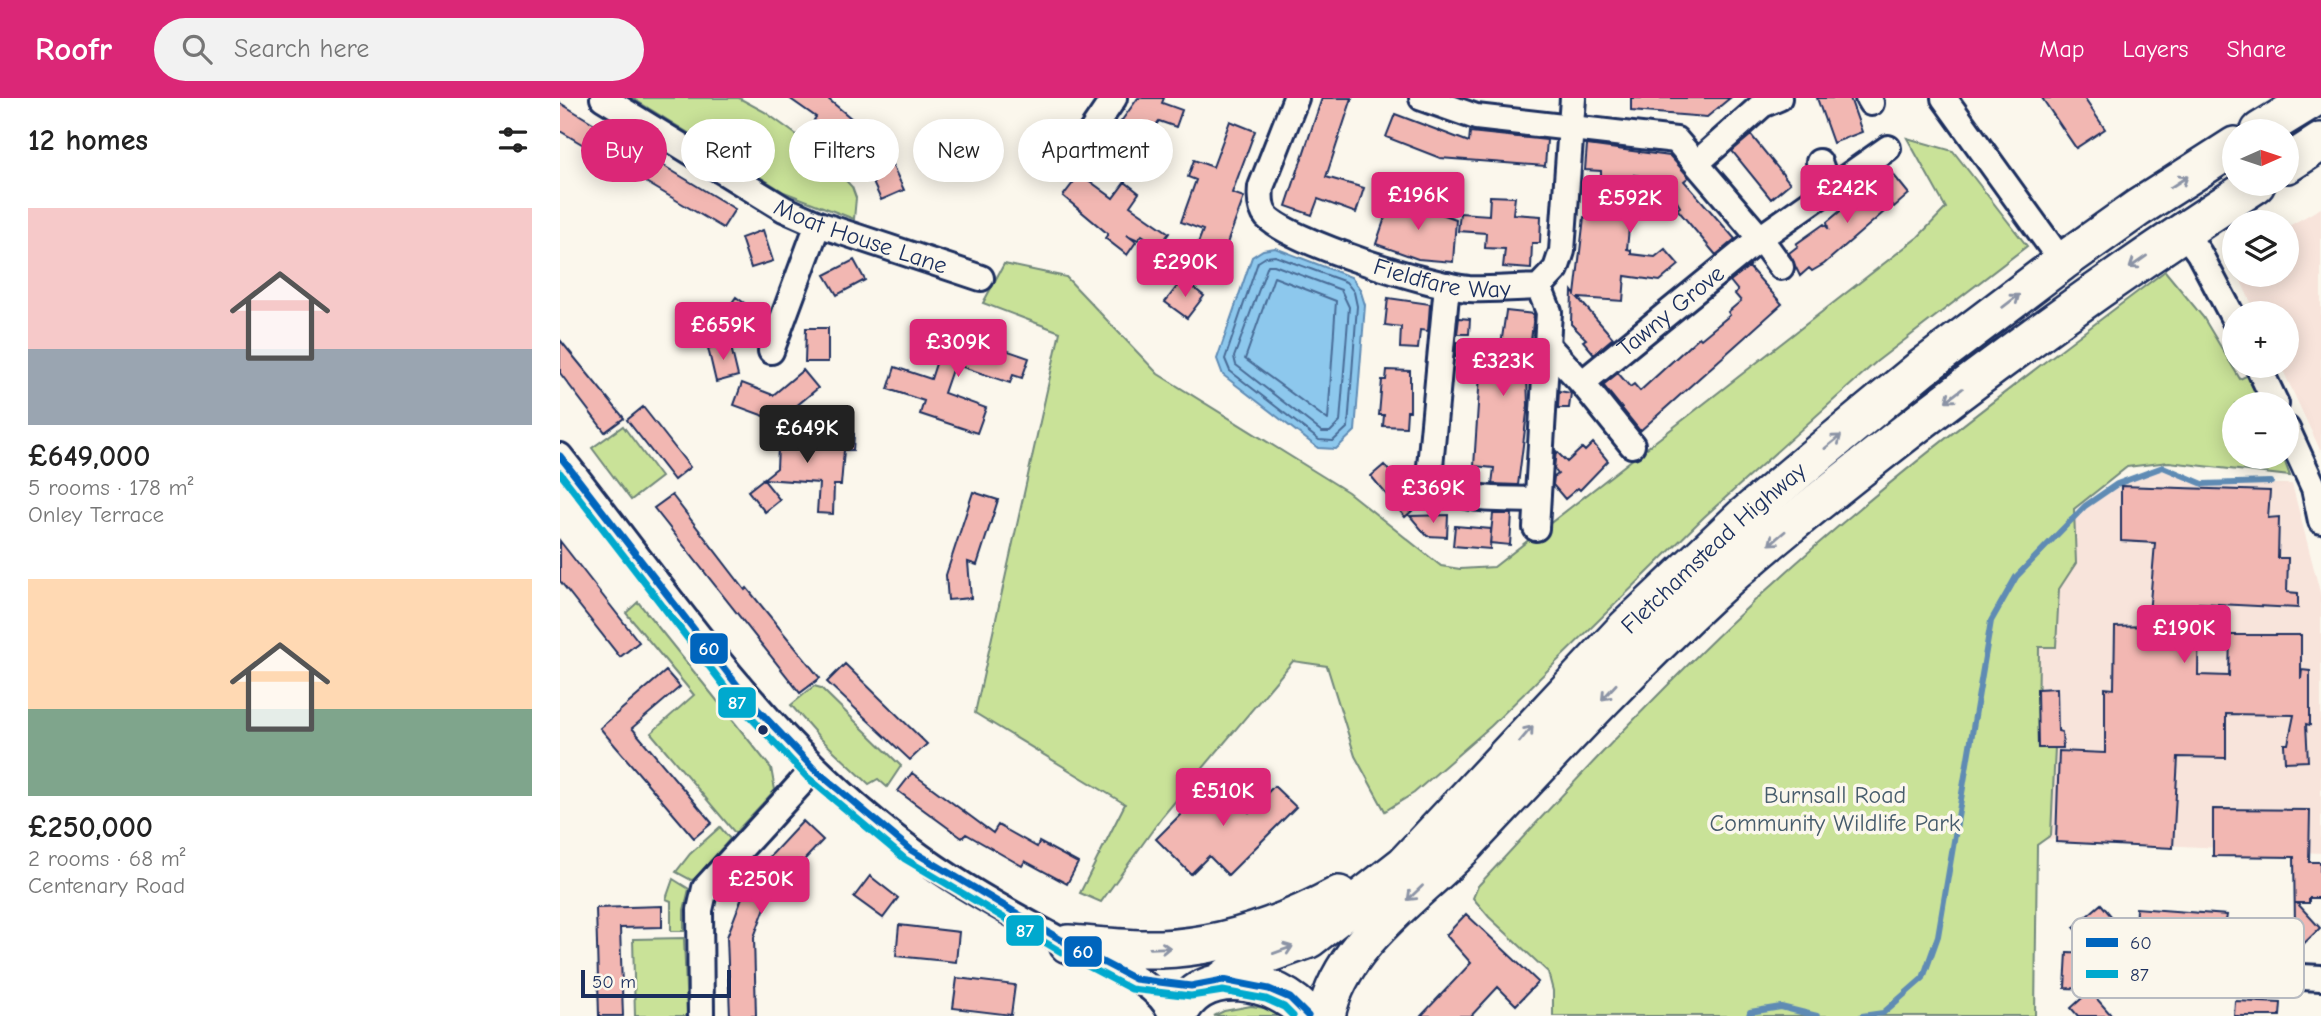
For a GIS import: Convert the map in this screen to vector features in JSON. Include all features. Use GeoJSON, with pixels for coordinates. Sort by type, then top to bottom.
{"type":"FeatureCollection","features":[{"type":"Feature","properties":{"kind":"highway"},"geometry":{"type":"LineString","coordinates":[[2280,119],[2314,98]]}},
{"type":"Feature","properties":{"kind":"highway"},"geometry":{"type":"LineString","coordinates":[[2300,156],[2321,142]]}},
{"type":"Feature","properties":{"kind":"highway","name":"Fletchamstead Highway"},"geometry":{"type":"LineString","coordinates":[[1178,1016],[1186,1000],[1248,961],[1309,939],[1405,864],[1626,628],[1743,517],[1922,368],[2062,262],[2138,208],[2222,154]]}},
{"type":"Feature","properties":{"kind":"highway","name":"Fletchamstead Highway"},"geometry":{"type":"LineString","coordinates":[[1326,1016],[1331,990],[1349,961],[1464,846],[1621,679],[1713,592],[1944,402],[2043,328],[2237,196]]}},
{"type":"Feature","properties":{"kind":"highway"},"geometry":{"type":"LineString","coordinates":[[1068,944],[1159,949],[1228,940],[1274,926],[1346,891],[1480,784]]}},
{"type":"Feature","properties":{"kind":"highway"},"geometry":{"type":"LineString","coordinates":[[1215,983],[1281,993],[1308,1016]]}},
{"type":"Feature","properties":{"kind":"street","name":"Moat House Lane"},"geometry":{"type":"LineString","coordinates":[[603,98],[784,209],[818,224],[981,278]]}},
{"type":"Feature","properties":{"kind":"street"},"geometry":{"type":"LineString","coordinates":[[1100,119],[1114,98]]}},
{"type":"Feature","properties":{"kind":"street","name":"Fieldfare Way"},"geometry":{"type":"LineString","coordinates":[[1296,98],[1261,187],[1260,201],[1265,215],[1284,229],[1401,276],[1468,289],[1539,287],[1556,269],[1562,251],[1573,98]]}},
{"type":"Feature","properties":{"kind":"street"},"geometry":{"type":"LineString","coordinates":[[1422,98],[1476,117],[1676,140],[1698,162],[1781,267]]}},
{"type":"Feature","properties":{"kind":"street"},"geometry":{"type":"LineString","coordinates":[[1698,162],[1762,106],[1779,98]]}},
{"type":"Feature","properties":{"kind":"street"},"geometry":{"type":"LineString","coordinates":[[1944,98],[2062,262]]}},
{"type":"Feature","properties":{"kind":"street","name":"Tawny Grove"},"geometry":{"type":"LineString","coordinates":[[1582,383],[1760,238],[1888,148]]}},
{"type":"Feature","properties":{"kind":"street"},"geometry":{"type":"LineString","coordinates":[[1819,163],[1829,189]]}},
{"type":"Feature","properties":{"kind":"street"},"geometry":{"type":"LineString","coordinates":[[771,351],[818,224]]}},
{"type":"Feature","properties":{"kind":"street"},"geometry":{"type":"LineString","coordinates":[[2183,231],[2199,253],[2224,301]]}},
{"type":"Feature","properties":{"kind":"street"},"geometry":{"type":"LineString","coordinates":[[1447,285],[1429,477],[1444,491],[1460,496],[1536,500]]}},
{"type":"Feature","properties":{"kind":"street"},"geometry":{"type":"LineString","coordinates":[[1536,528],[1549,312],[1539,287]]}},
{"type":"Feature","properties":{"kind":"street"},"geometry":{"type":"LineString","coordinates":[[1546,345],[1582,383],[1632,445]]}},
{"type":"Feature","properties":{"kind":"street"},"geometry":{"type":"LineString","coordinates":[[2299,455],[2314,488],[2321,521]]}},
{"type":"Feature","properties":{"kind":"street"},"geometry":{"type":"LineString","coordinates":[[560,456],[747,698],[814,769],[921,857],[1068,944],[1135,979],[1158,996],[1172,1016]]}},
{"type":"Feature","properties":{"kind":"street"},"geometry":{"type":"LineString","coordinates":[[701,1016],[700,910],[705,888],[814,769]]}},
{"type":"Feature","properties":{"kind":"street"},"geometry":{"type":"LineString","coordinates":[[1135,979],[1174,985],[1215,983]]}},
{"type":"Feature","properties":{"kind":"shaded area"},"geometry":{"type":"Polygon","coordinates":[[[2321,208],[2321,452],[2299,405],[2299,392],[2293,392],[2287,378],[2299,378],[2299,301],[2250,301],[2244,287],[2299,287],[2299,220],[2321,208]]]}},
{"type":"Feature","properties":{"kind":"shaded area"},"geometry":{"type":"Polygon","coordinates":[[[2163,467],[2203,484],[2292,484],[2321,596],[2321,853],[2041,839],[2039,647],[2056,647],[2059,589],[2076,563],[2074,517],[2117,484],[2163,467]]]}},
{"type":"Feature","properties":{"kind":"green space"},"geometry":{"type":"Polygon","coordinates":[[[632,98],[739,98],[775,119],[681,119],[681,128],[632,98]]]}},
{"type":"Feature","properties":{"kind":"green space"},"geometry":{"type":"Polygon","coordinates":[[[775,119],[789,129],[789,182],[847,182],[856,198],[854,219],[784,192],[768,182],[775,182],[775,119]]]}},
{"type":"Feature","properties":{"kind":"green space"},"geometry":{"type":"Polygon","coordinates":[[[1907,138],[1953,151],[2027,246],[1876,362],[1704,517],[1491,726],[1414,793],[1385,811],[1355,756],[1327,666],[1293,661],[1162,817],[1101,902],[1080,893],[1125,804],[975,713],[1060,332],[983,303],[1004,264],[1066,277],[1158,374],[1348,492],[1441,566],[1460,569],[1494,567],[1918,237],[1946,208],[1907,138]]]}},
{"type":"Feature","properties":{"kind":"green space","name":"Burnsall Road Community Wildlife Park"},"geometry":{"type":"Polygon","coordinates":[[[2165,271],[2203,317],[2222,349],[2222,378],[2249,378],[2256,392],[2222,392],[2222,468],[2169,462],[2127,467],[2074,509],[2076,563],[2059,589],[2056,647],[2039,647],[2038,745],[2055,747],[2051,835],[2037,845],[2035,1016],[1553,1016],[1553,991],[1548,972],[1489,917],[1473,898],[1478,886],[1667,686],[1783,574],[1889,484],[2165,271]]]}},
{"type":"Feature","properties":{"kind":"green space"},"geometry":{"type":"Polygon","coordinates":[[[623,426],[661,477],[631,500],[592,448],[623,426]]]}},
{"type":"Feature","properties":{"kind":"green space","name":"Burnsall Road Community Wildlife Park"},"geometry":{"type":"Polygon","coordinates":[[[2230,469],[2287,469],[2290,476],[2230,469]]]}},
{"type":"Feature","properties":{"kind":"green space"},"geometry":{"type":"Polygon","coordinates":[[[638,602],[771,768],[775,790],[735,833],[651,733],[694,695],[626,613],[638,602]]]}},
{"type":"Feature","properties":{"kind":"green space"},"geometry":{"type":"Polygon","coordinates":[[[814,686],[821,688],[901,766],[887,787],[878,779],[869,784],[820,738],[791,705],[814,686]]]}},
{"type":"Feature","properties":{"kind":"green space"},"geometry":{"type":"Polygon","coordinates":[[[720,827],[730,839],[695,879],[691,880],[676,872],[690,854],[720,827]]]}},
{"type":"Feature","properties":{"kind":"green space"},"geometry":{"type":"Polygon","coordinates":[[[673,879],[689,889],[684,910],[684,931],[671,931],[671,901],[666,899],[673,879]]]}},
{"type":"Feature","properties":{"kind":"green space"},"geometry":{"type":"Polygon","coordinates":[[[684,938],[687,1016],[635,1016],[633,939],[684,938]]]}},
{"type":"Feature","properties":{"kind":"green space"},"geometry":{"type":"Polygon","coordinates":[[[1251,1006],[1278,1010],[1287,1016],[1214,1016],[1224,1011],[1251,1006]]]}},
{"type":"Feature","properties":{"kind":"water"},"geometry":{"type":"Polygon","coordinates":[[[1275,248],[1351,277],[1360,289],[1365,305],[1355,431],[1336,449],[1318,448],[1223,375],[1217,359],[1252,257],[1263,250],[1275,248]]]}},
{"type":"Feature","properties":{"kind":"building"},"geometry":{"type":"Polygon","coordinates":[[[789,98],[827,98],[852,119],[815,119],[816,117],[789,98]]]}},
{"type":"Feature","properties":{"kind":"building"},"geometry":{"type":"Polygon","coordinates":[[[1138,98],[1164,98],[1162,103],[1182,110],[1176,127],[1173,126],[1173,119],[1123,119],[1138,98]]]}},
{"type":"Feature","properties":{"kind":"building"},"geometry":{"type":"Polygon","coordinates":[[[1322,98],[1352,98],[1326,177],[1364,188],[1356,213],[1318,199],[1312,215],[1286,206],[1322,98]]]}},
{"type":"Feature","properties":{"kind":"building"},"geometry":{"type":"Polygon","coordinates":[[[1631,98],[1730,98],[1707,117],[1631,111],[1631,98]]]}},
{"type":"Feature","properties":{"kind":"building"},"geometry":{"type":"Polygon","coordinates":[[[1817,98],[1850,98],[1862,132],[1833,143],[1817,98]]]}},
{"type":"Feature","properties":{"kind":"building"},"geometry":{"type":"Polygon","coordinates":[[[2042,98],[2084,98],[2105,129],[2076,148],[2042,98]]]}},
{"type":"Feature","properties":{"kind":"building"},"geometry":{"type":"Polygon","coordinates":[[[560,103],[586,119],[581,119],[581,143],[560,131],[560,103]]]}},
{"type":"Feature","properties":{"kind":"building"},"geometry":{"type":"Polygon","coordinates":[[[1395,114],[1469,142],[1470,132],[1547,140],[1545,166],[1440,158],[1386,137],[1395,114]]]}},
{"type":"Feature","properties":{"kind":"building"},"geometry":{"type":"Polygon","coordinates":[[[1230,121],[1255,131],[1232,193],[1244,197],[1218,268],[1192,259],[1203,230],[1181,222],[1196,180],[1188,177],[1194,160],[1213,167],[1230,121]]]}},
{"type":"Feature","properties":{"kind":"building"},"geometry":{"type":"Polygon","coordinates":[[[1751,135],[1790,183],[1771,199],[1732,151],[1751,135]]]}},
{"type":"Feature","properties":{"kind":"building"},"geometry":{"type":"Polygon","coordinates":[[[1587,145],[1670,156],[1689,177],[1684,181],[1735,239],[1716,255],[1677,209],[1680,207],[1665,181],[1634,175],[1627,249],[1631,250],[1631,254],[1655,257],[1665,249],[1679,265],[1660,281],[1625,276],[1623,301],[1578,298],[1613,338],[1594,354],[1583,341],[1586,339],[1571,324],[1572,291],[1575,295],[1584,217],[1613,219],[1616,179],[1601,178],[1601,171],[1585,170],[1587,145]]]}},
{"type":"Feature","properties":{"kind":"building"},"geometry":{"type":"Polygon","coordinates":[[[667,168],[681,176],[681,182],[690,182],[735,209],[723,228],[646,182],[667,182],[667,168]]]}},
{"type":"Feature","properties":{"kind":"building"},"geometry":{"type":"Polygon","coordinates":[[[1888,168],[1909,194],[1894,207],[1892,205],[1824,264],[1812,271],[1809,268],[1800,276],[1789,253],[1798,246],[1796,244],[1824,224],[1828,228],[1827,222],[1844,208],[1849,214],[1874,192],[1876,186],[1872,182],[1888,168]]]}},
{"type":"Feature","properties":{"kind":"building"},"geometry":{"type":"Polygon","coordinates":[[[899,179],[904,190],[881,200],[873,182],[899,182],[899,179]]]}},
{"type":"Feature","properties":{"kind":"building"},"geometry":{"type":"Polygon","coordinates":[[[1074,182],[1091,182],[1113,198],[1125,182],[1139,193],[1130,206],[1169,233],[1159,247],[1142,235],[1138,240],[1127,235],[1136,242],[1127,255],[1105,238],[1108,234],[1063,196],[1074,182]]]}},
{"type":"Feature","properties":{"kind":"building"},"geometry":{"type":"Polygon","coordinates":[[[1490,196],[1515,197],[1513,214],[1541,216],[1540,243],[1532,243],[1531,269],[1503,267],[1505,249],[1485,248],[1486,233],[1458,231],[1460,213],[1489,215],[1490,196]]]}},
{"type":"Feature","properties":{"kind":"building"},"geometry":{"type":"Polygon","coordinates":[[[1392,197],[1456,219],[1453,262],[1418,259],[1376,244],[1392,197]]]}},
{"type":"Feature","properties":{"kind":"building"},"geometry":{"type":"Polygon","coordinates":[[[763,230],[773,261],[751,268],[741,238],[763,230]]]}},
{"type":"Feature","properties":{"kind":"building"},"geometry":{"type":"Polygon","coordinates":[[[854,260],[865,280],[837,295],[825,275],[854,260]]]}},
{"type":"Feature","properties":{"kind":"building"},"geometry":{"type":"Polygon","coordinates":[[[1751,265],[1749,267],[1782,304],[1640,431],[1603,385],[1618,373],[1630,387],[1634,384],[1640,391],[1699,337],[1701,339],[1730,315],[1728,312],[1741,301],[1735,294],[1738,291],[1730,281],[1751,265]]]}},
{"type":"Feature","properties":{"kind":"building"},"geometry":{"type":"Polygon","coordinates":[[[1183,279],[1204,296],[1187,318],[1165,302],[1183,279]]]}},
{"type":"Feature","properties":{"kind":"building"},"geometry":{"type":"Polygon","coordinates":[[[736,297],[755,311],[735,338],[716,325],[736,297]]]}},
{"type":"Feature","properties":{"kind":"building"},"geometry":{"type":"Polygon","coordinates":[[[1388,298],[1430,304],[1428,331],[1420,330],[1418,349],[1400,348],[1401,327],[1385,325],[1388,298]]]}},
{"type":"Feature","properties":{"kind":"building"},"geometry":{"type":"Polygon","coordinates":[[[1506,311],[1534,314],[1527,376],[1528,405],[1518,485],[1492,484],[1494,468],[1474,466],[1481,359],[1456,357],[1457,342],[1501,345],[1506,311]]]}},
{"type":"Feature","properties":{"kind":"building"},"geometry":{"type":"Polygon","coordinates":[[[1459,318],[1470,319],[1469,334],[1457,334],[1459,318]]]}},
{"type":"Feature","properties":{"kind":"building"},"geometry":{"type":"Polygon","coordinates":[[[806,328],[828,328],[828,362],[805,362],[806,328]]]}},
{"type":"Feature","properties":{"kind":"building"},"geometry":{"type":"Polygon","coordinates":[[[947,330],[1029,358],[1022,378],[1013,375],[1010,383],[954,364],[944,393],[986,408],[977,433],[920,414],[924,401],[888,389],[895,367],[931,379],[947,330]]]}},
{"type":"Feature","properties":{"kind":"building"},"geometry":{"type":"Polygon","coordinates":[[[560,340],[624,418],[605,432],[560,373],[560,340]]]}},
{"type":"Feature","properties":{"kind":"building"},"geometry":{"type":"Polygon","coordinates":[[[730,343],[738,376],[716,382],[708,348],[730,343]]]}},
{"type":"Feature","properties":{"kind":"building"},"geometry":{"type":"Polygon","coordinates":[[[803,370],[818,388],[778,421],[734,405],[742,383],[773,395],[803,370]]]}},
{"type":"Feature","properties":{"kind":"building"},"geometry":{"type":"Polygon","coordinates":[[[1387,370],[1410,371],[1410,411],[1407,411],[1406,427],[1383,426],[1384,415],[1379,415],[1382,380],[1386,380],[1387,370]]]}},
{"type":"Feature","properties":{"kind":"building"},"geometry":{"type":"Polygon","coordinates":[[[1559,391],[1571,393],[1569,408],[1558,408],[1559,391]]]}},
{"type":"Feature","properties":{"kind":"building"},"geometry":{"type":"Polygon","coordinates":[[[643,407],[690,467],[674,480],[627,420],[643,407]]]}},
{"type":"Feature","properties":{"kind":"building"},"geometry":{"type":"Polygon","coordinates":[[[779,428],[854,434],[853,450],[844,450],[841,485],[834,485],[833,514],[817,513],[819,483],[763,479],[777,468],[779,428]]]}},
{"type":"Feature","properties":{"kind":"building"},"geometry":{"type":"Polygon","coordinates":[[[1593,443],[1608,461],[1580,490],[1578,488],[1565,499],[1553,485],[1554,477],[1558,474],[1554,469],[1556,451],[1567,462],[1582,448],[1585,451],[1593,443]]]}},
{"type":"Feature","properties":{"kind":"building"},"geometry":{"type":"Polygon","coordinates":[[[1384,465],[1407,491],[1416,484],[1428,497],[1405,517],[1371,476],[1384,465]]]}},
{"type":"Feature","properties":{"kind":"building"},"geometry":{"type":"Polygon","coordinates":[[[763,479],[780,500],[765,512],[748,491],[763,479]]]}},
{"type":"Feature","properties":{"kind":"building"},"geometry":{"type":"Polygon","coordinates":[[[2121,486],[2270,491],[2268,518],[2279,517],[2278,558],[2288,558],[2287,592],[2298,593],[2298,608],[2199,603],[2198,675],[2229,676],[2230,635],[2301,635],[2301,679],[2302,670],[2310,671],[2310,725],[2306,724],[2308,761],[2285,762],[2284,744],[2288,744],[2294,715],[2226,714],[2226,758],[2178,757],[2173,848],[2056,842],[2059,751],[2105,753],[2105,688],[2114,689],[2115,627],[2148,626],[2155,543],[2121,541],[2121,486]]]}},
{"type":"Feature","properties":{"kind":"building"},"geometry":{"type":"Polygon","coordinates":[[[973,492],[998,500],[977,565],[968,562],[971,598],[948,600],[946,575],[973,492]]]}},
{"type":"Feature","properties":{"kind":"building"},"geometry":{"type":"Polygon","coordinates":[[[672,495],[745,590],[747,588],[820,678],[800,693],[654,508],[672,495]]]}},
{"type":"Feature","properties":{"kind":"building"},"geometry":{"type":"Polygon","coordinates":[[[1493,514],[1512,514],[1510,545],[1490,543],[1493,514]]]}},
{"type":"Feature","properties":{"kind":"building"},"geometry":{"type":"Polygon","coordinates":[[[1448,515],[1447,537],[1427,536],[1410,516],[1448,515]]]}},
{"type":"Feature","properties":{"kind":"building"},"geometry":{"type":"Polygon","coordinates":[[[1455,526],[1491,529],[1490,549],[1453,546],[1455,526]]]}},
{"type":"Feature","properties":{"kind":"building"},"geometry":{"type":"Polygon","coordinates":[[[560,541],[639,642],[620,657],[560,581],[560,541]]]}},
{"type":"Feature","properties":{"kind":"building"},"geometry":{"type":"Polygon","coordinates":[[[845,664],[927,744],[910,760],[827,682],[845,664]]]}},
{"type":"Feature","properties":{"kind":"building"},"geometry":{"type":"Polygon","coordinates":[[[666,671],[680,687],[632,728],[712,823],[694,838],[600,728],[666,671]]]}},
{"type":"Feature","properties":{"kind":"building"},"geometry":{"type":"Polygon","coordinates":[[[2057,688],[2058,731],[2062,732],[2063,748],[2038,748],[2037,689],[2057,688]]]}},
{"type":"Feature","properties":{"kind":"building"},"geometry":{"type":"Polygon","coordinates":[[[912,773],[993,833],[998,825],[1037,847],[1039,842],[1078,863],[1067,884],[1025,861],[1022,866],[966,834],[962,838],[898,791],[912,773]]]}},
{"type":"Feature","properties":{"kind":"building"},"geometry":{"type":"Polygon","coordinates":[[[1216,779],[1249,812],[1274,786],[1296,807],[1228,875],[1209,856],[1191,874],[1156,839],[1216,779]]]}},
{"type":"Feature","properties":{"kind":"building"},"geometry":{"type":"Polygon","coordinates":[[[2213,809],[2310,810],[2309,862],[2320,862],[2320,898],[2309,898],[2309,903],[2297,903],[2320,928],[2304,943],[2304,918],[2295,918],[2294,857],[2213,856],[2213,809]]]}},
{"type":"Feature","properties":{"kind":"building"},"geometry":{"type":"Polygon","coordinates":[[[803,821],[823,840],[769,897],[754,937],[756,1016],[730,1016],[727,937],[749,879],[803,821]]]}},
{"type":"Feature","properties":{"kind":"building"},"geometry":{"type":"Polygon","coordinates":[[[870,876],[898,898],[883,918],[854,897],[870,876]]]}},
{"type":"Feature","properties":{"kind":"building"},"geometry":{"type":"Polygon","coordinates":[[[2101,904],[2113,918],[2085,918],[2101,904]]]}},
{"type":"Feature","properties":{"kind":"building"},"geometry":{"type":"Polygon","coordinates":[[[662,906],[662,927],[620,928],[623,1016],[599,1016],[596,908],[662,906]]]}},
{"type":"Feature","properties":{"kind":"building"},"geometry":{"type":"Polygon","coordinates":[[[2136,908],[2227,915],[2226,918],[2136,918],[2136,908]]]}},
{"type":"Feature","properties":{"kind":"building"},"geometry":{"type":"Polygon","coordinates":[[[1466,914],[1538,982],[1516,1005],[1498,987],[1471,1016],[1421,1016],[1471,963],[1446,935],[1466,914]]]}},
{"type":"Feature","properties":{"kind":"building"},"geometry":{"type":"Polygon","coordinates":[[[899,925],[959,932],[956,962],[896,956],[899,925]]]}},
{"type":"Feature","properties":{"kind":"building"},"geometry":{"type":"Polygon","coordinates":[[[2067,952],[2072,952],[2072,988],[2065,988],[2067,952]]]}},
{"type":"Feature","properties":{"kind":"building"},"geometry":{"type":"Polygon","coordinates":[[[957,978],[1015,985],[1011,1015],[953,1008],[957,978]]]}},
{"type":"Feature","properties":{"kind":"building"},"geometry":{"type":"Polygon","coordinates":[[[2082,998],[2096,998],[2112,1016],[2078,1016],[2071,1008],[2082,998]]]}},
{"type":"Feature","properties":{"kind":"building"},"geometry":{"type":"Polygon","coordinates":[[[2235,1001],[2281,1003],[2280,1016],[2234,1016],[2235,1001]]]}},
{"type":"Feature","properties":{"kind":"waterway"},"geometry":{"type":"LineString","coordinates":[[1862,1016],[1883,1013],[1923,978],[1938,936],[1991,621],[2016,577],[2085,506],[2117,484],[2163,467],[2203,484],[2271,482]]}},
{"type":"Feature","properties":{"kind":"waterway"},"geometry":{"type":"LineString","coordinates":[[1749,1016],[1750,1012],[1781,1007],[1817,1016]]}},
{"type":"Feature","properties":{"kind":"transit line","name":"60"},"geometry":{"type":"LineString","coordinates":[[560,456],[747,698],[814,769],[911,850],[1068,944],[1135,979],[1191,986],[1223,980],[1269,989],[1290,998],[1308,1016]]}},
{"type":"Feature","properties":{"kind":"transit line","name":"87"},"geometry":{"type":"LineString","coordinates":[[560,473],[739,705],[807,777],[905,859],[1063,953],[1131,989],[1191,996],[1223,991],[1266,999],[1284,1007],[1293,1016]]}}]}
